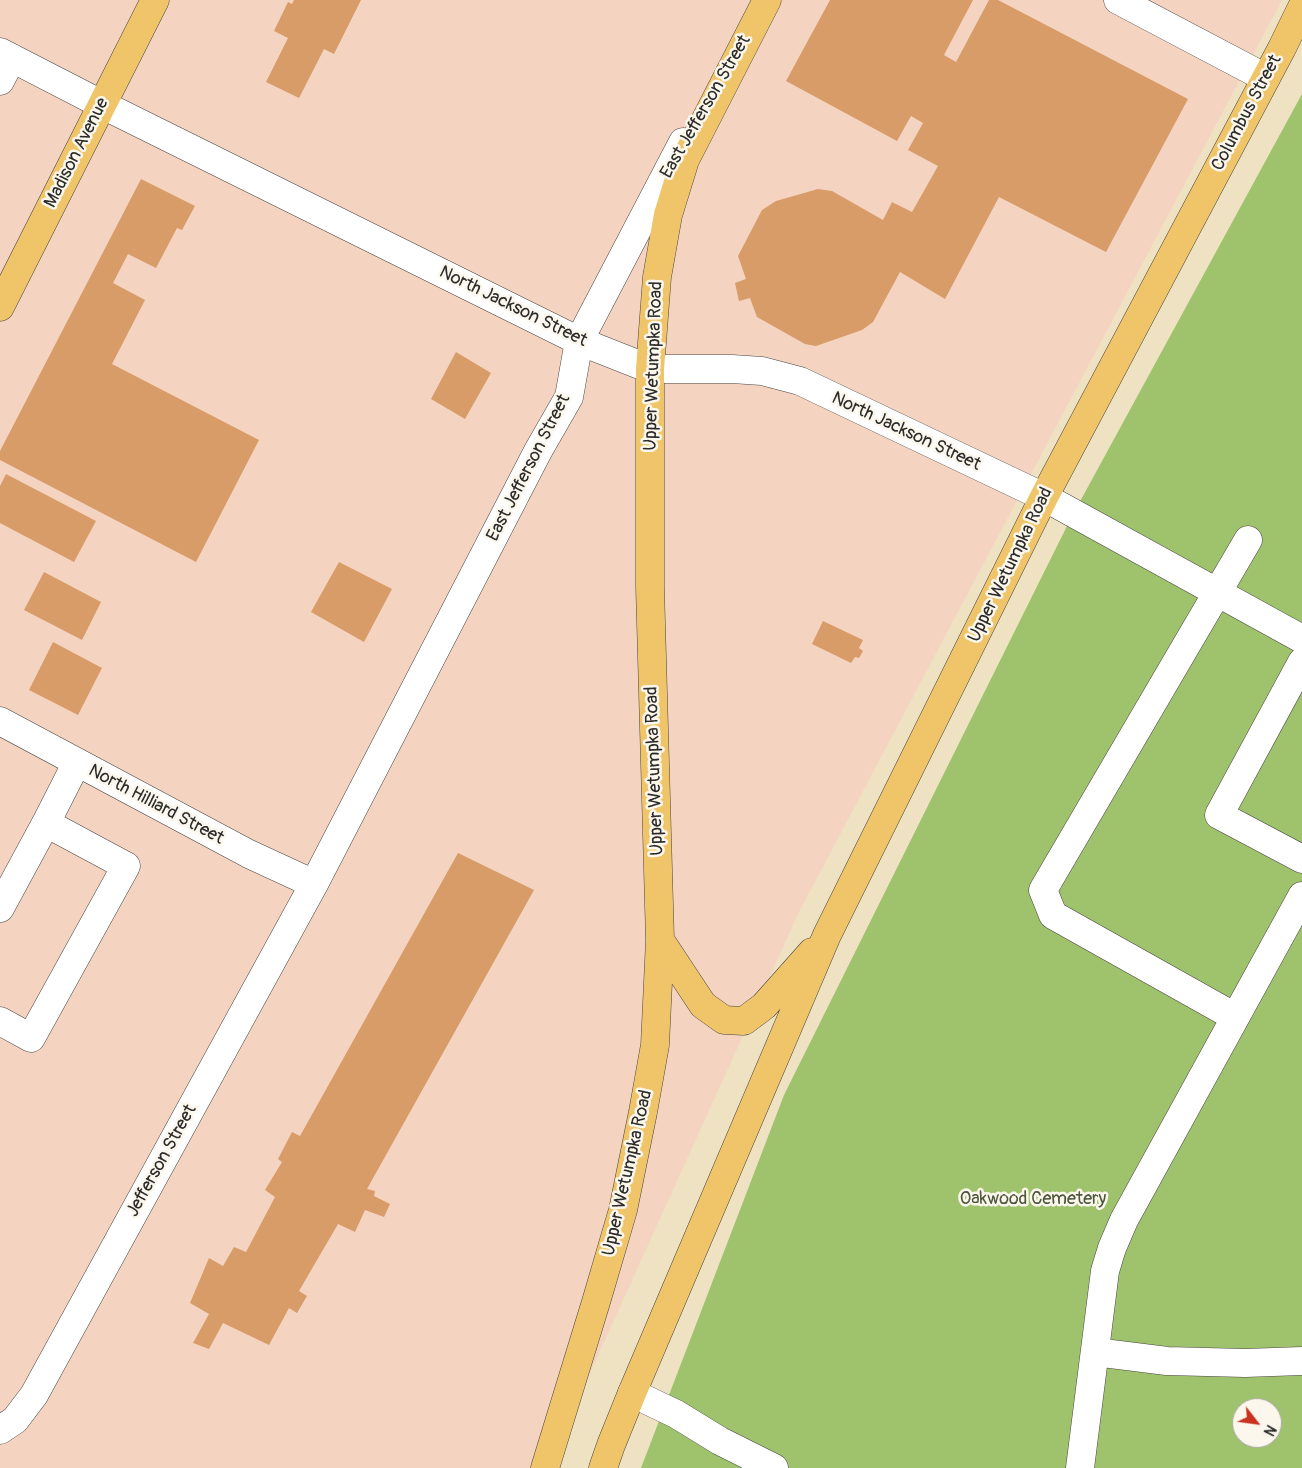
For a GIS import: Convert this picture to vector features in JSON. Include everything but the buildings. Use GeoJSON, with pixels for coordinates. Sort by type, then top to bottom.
{"type":"FeatureCollection","features":[{"type":"Feature","properties":{"kind":"main road","name":"Madison Avenue"},"geometry":{"type":"LineString","coordinates":[[0,307],[7,277],[155,0]]}},
{"type":"Feature","properties":{"kind":"main road","name":"East Jefferson Street"},"geometry":{"type":"LineString","coordinates":[[729,73],[768,0]]}},
{"type":"Feature","properties":{"kind":"main road","name":"Columbus Street"},"geometry":{"type":"LineString","coordinates":[[1205,192],[1302,7]]}},
{"type":"Feature","properties":{"kind":"main road","name":"Upper Wetumpka Road"},"geometry":{"type":"LineString","coordinates":[[545,1468],[622,1210],[644,1112],[655,1045],[660,940],[650,587],[650,369],[657,277],[668,215],[685,160],[729,73]]}},
{"type":"Feature","properties":{"kind":"main road","name":"Upper Wetumpka Road"},"geometry":{"type":"LineString","coordinates":[[603,1468],[632,1393],[827,935],[1044,497],[1205,192]]}},
{"type":"Feature","properties":{"kind":"main road"},"geometry":{"type":"LineString","coordinates":[[660,940],[703,1005],[724,1020],[744,1021],[764,1006],[827,935]]}},
{"type":"Feature","properties":{"kind":"street"},"geometry":{"type":"LineString","coordinates":[[1118,0],[1266,78]]}},
{"type":"Feature","properties":{"kind":"street","name":"North Jackson Street"},"geometry":{"type":"LineString","coordinates":[[4,64],[101,104],[580,341],[650,369],[762,371],[800,381],[1044,497],[1302,639]]}},
{"type":"Feature","properties":{"kind":"street","name":"East Jefferson Street"},"geometry":{"type":"LineString","coordinates":[[314,884],[538,451],[569,397],[580,341],[684,140],[729,73]]}},
{"type":"Feature","properties":{"kind":"street"},"geometry":{"type":"LineString","coordinates":[[1235,1017],[1053,915],[1043,890],[1248,540]]}},
{"type":"Feature","properties":{"kind":"street"},"geometry":{"type":"LineString","coordinates":[[1302,662],[1219,815],[1302,859]]}},
{"type":"Feature","properties":{"kind":"street","name":"North Hilliard Street"},"geometry":{"type":"LineString","coordinates":[[0,722],[249,854],[314,884]]}},
{"type":"Feature","properties":{"kind":"street"},"geometry":{"type":"LineString","coordinates":[[0,908],[46,823],[76,762]]}},
{"type":"Feature","properties":{"kind":"street"},"geometry":{"type":"LineString","coordinates":[[0,1021],[31,1038],[126,866],[46,823]]}},
{"type":"Feature","properties":{"kind":"street","name":"Jefferson Street"},"geometry":{"type":"LineString","coordinates":[[0,1430],[15,1420],[34,1395],[314,884]]}},
{"type":"Feature","properties":{"kind":"street"},"geometry":{"type":"LineString","coordinates":[[1080,1468],[1106,1271],[1112,1248],[1124,1220],[1302,896]]}},
{"type":"Feature","properties":{"kind":"street"},"geometry":{"type":"LineString","coordinates":[[1095,1352],[1167,1360],[1245,1363],[1302,1361]]}},
{"type":"Feature","properties":{"kind":"street"},"geometry":{"type":"LineString","coordinates":[[632,1393],[676,1414],[720,1440],[774,1468]]}},
{"type":"Feature","properties":{"kind":"shaded area"},"geometry":{"type":"Polygon","coordinates":[[[0,0],[1282,0],[799,912],[547,1468],[0,1468],[0,0]]]}},
{"type":"Feature","properties":{"kind":"green space","name":"Oakwood Cemetery"},"geometry":{"type":"Polygon","coordinates":[[[1302,94],[1302,1468],[641,1468],[784,1095],[1071,518],[1302,94]]]}}]}
